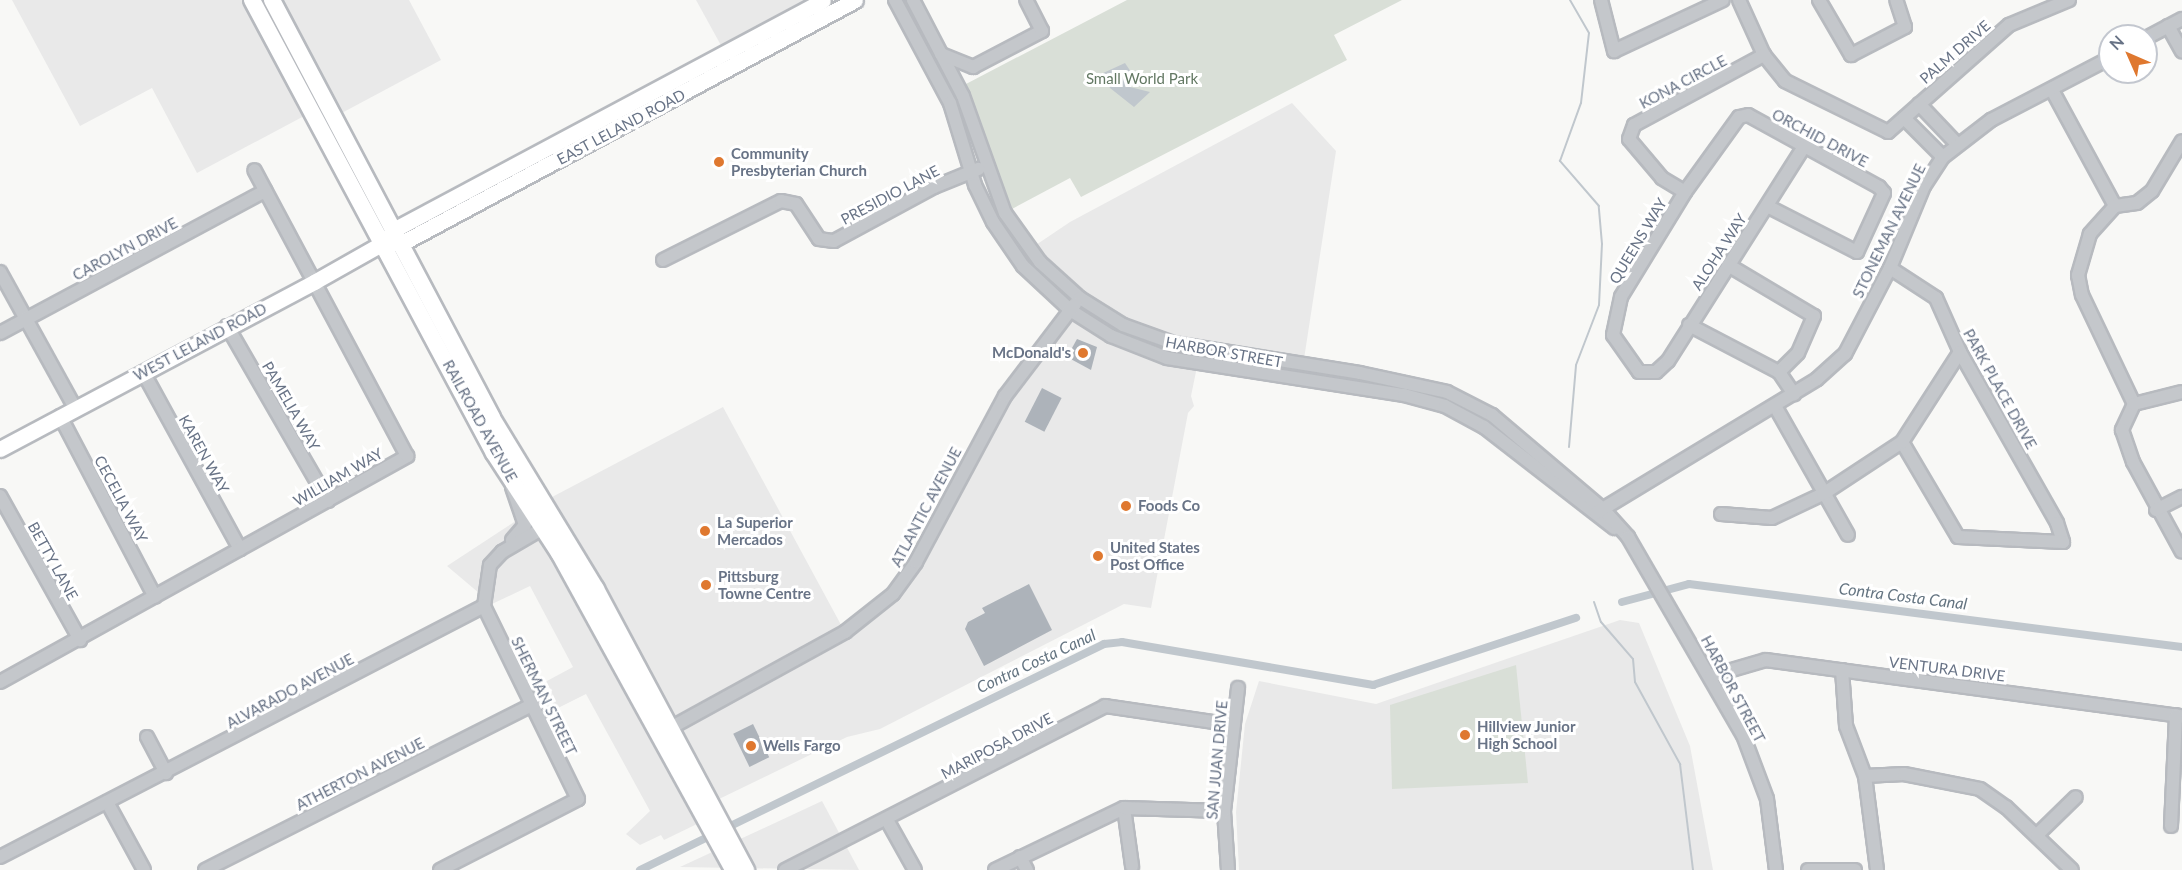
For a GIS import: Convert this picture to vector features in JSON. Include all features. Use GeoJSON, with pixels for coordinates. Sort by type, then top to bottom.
{"type":"FeatureCollection","features":[{"type":"Feature","properties":{"kind":"highway","name":"RAILROAD AVENUE"},"geometry":{"type":"LineString","coordinates":[[252,0],[510,477],[549,524]]}},
{"type":"Feature","properties":{"kind":"highway","name":"RAILROAD AVENUE"},"geometry":{"type":"LineString","coordinates":[[272,0],[399,236],[549,524],[665,731],[710,817],[726,845],[746,870]]}},
{"type":"Feature","properties":{"kind":"highway","name":"RAILROAD AVENUE"},"geometry":{"type":"LineString","coordinates":[[726,845],[733,870]]}},
{"type":"Feature","properties":{"kind":"main road","name":"EAST LELAND ROAD"},"geometry":{"type":"LineString","coordinates":[[399,236],[823,0]]}},
{"type":"Feature","properties":{"kind":"main road","name":"EAST LELAND ROAD"},"geometry":{"type":"LineString","coordinates":[[399,236],[855,0]]}},
{"type":"Feature","properties":{"kind":"main road","name":"WEST LELAND ROAD"},"geometry":{"type":"LineString","coordinates":[[0,449],[399,236]]}},
{"type":"Feature","properties":{"kind":"street","name":"HARBOR STREET"},"geometry":{"type":"LineString","coordinates":[[894,0],[950,103],[970,172],[1012,253],[1070,310],[1125,343],[1190,363],[1404,395],[1445,406],[1484,427],[1598,512]]}},
{"type":"Feature","properties":{"kind":"street","name":"HARBOR STREET"},"geometry":{"type":"LineString","coordinates":[[913,0],[950,70],[968,110],[985,167],[1019,235],[1080,298],[1129,328],[1192,348],[1360,373],[1447,392],[1492,415],[1628,537],[1711,676],[1755,764],[1773,828],[1776,870]]}},
{"type":"Feature","properties":{"kind":"street"},"geometry":{"type":"LineString","coordinates":[[950,70],[961,65],[973,67],[1042,31],[1026,0]]}},
{"type":"Feature","properties":{"kind":"street"},"geometry":{"type":"LineString","coordinates":[[1601,0],[1614,51],[1723,0]]}},
{"type":"Feature","properties":{"kind":"street"},"geometry":{"type":"LineString","coordinates":[[1739,0],[1764,55]]}},
{"type":"Feature","properties":{"kind":"street"},"geometry":{"type":"LineString","coordinates":[[1819,0],[1851,55],[1905,27],[1896,0]]}},
{"type":"Feature","properties":{"kind":"street","name":"PALM DRIVE"},"geometry":{"type":"LineString","coordinates":[[1764,55],[1785,81],[1869,125],[1888,132],[2009,25],[2069,0]]}},
{"type":"Feature","properties":{"kind":"street"},"geometry":{"type":"LineString","coordinates":[[2158,31],[2182,18]]}},
{"type":"Feature","properties":{"kind":"street"},"geometry":{"type":"LineString","coordinates":[[2168,26],[2182,51]]}},
{"type":"Feature","properties":{"kind":"street"},"geometry":{"type":"LineString","coordinates":[[941,54],[973,67]]}},
{"type":"Feature","properties":{"kind":"street","name":"KONA CIRCLE"},"geometry":{"type":"LineString","coordinates":[[1685,192],[1662,178],[1629,139],[1634,125],[1764,55]]}},
{"type":"Feature","properties":{"kind":"street","name":"STONEMAN AVENUE"},"geometry":{"type":"LineString","coordinates":[[1598,512],[1794,394],[1845,354],[1890,268],[1924,186],[1943,157],[1956,143],[2098,65]]}},
{"type":"Feature","properties":{"kind":"street"},"geometry":{"type":"LineString","coordinates":[[2052,90],[2115,206]]}},
{"type":"Feature","properties":{"kind":"street"},"geometry":{"type":"LineString","coordinates":[[1919,104],[1956,143]]}},
{"type":"Feature","properties":{"kind":"street","name":"ORCHID DRIVE"},"geometry":{"type":"LineString","coordinates":[[1740,117],[1748,116],[1884,193],[1857,252],[1767,206]]}},
{"type":"Feature","properties":{"kind":"street","name":"QUEENS WAY"},"geometry":{"type":"LineString","coordinates":[[1656,372],[1639,372],[1613,335],[1621,297],[1685,192],[1740,117]]}},
{"type":"Feature","properties":{"kind":"street"},"geometry":{"type":"LineString","coordinates":[[1904,118],[1943,157]]}},
{"type":"Feature","properties":{"kind":"street"},"geometry":{"type":"LineString","coordinates":[[2134,404],[2082,295],[2078,275],[2090,234],[2115,206],[2138,203],[2152,191],[2182,141]]}},
{"type":"Feature","properties":{"kind":"street","name":"ALOHA WAY"},"geometry":{"type":"LineString","coordinates":[[1656,372],[1804,147]]}},
{"type":"Feature","properties":{"kind":"street","name":"PRESIDIO LANE"},"geometry":{"type":"LineString","coordinates":[[663,260],[781,201],[796,204],[819,239],[834,241],[970,172],[985,167]]}},
{"type":"Feature","properties":{"kind":"street","name":"WILLIAM WAY"},"geometry":{"type":"LineString","coordinates":[[0,682],[80,640],[407,456],[254,170]]}},
{"type":"Feature","properties":{"kind":"street","name":"CAROLYN DRIVE"},"geometry":{"type":"LineString","coordinates":[[0,333],[264,191]]}},
{"type":"Feature","properties":{"kind":"street"},"geometry":{"type":"LineString","coordinates":[[1728,265],[1815,316],[1798,352],[1779,372]]}},
{"type":"Feature","properties":{"kind":"street","name":"PARK PLACE DRIVE"},"geometry":{"type":"LineString","coordinates":[[1890,268],[1936,298],[1960,352],[2057,522],[2063,542],[1958,537],[1902,442]]}},
{"type":"Feature","properties":{"kind":"street"},"geometry":{"type":"LineString","coordinates":[[0,272],[23,320],[75,408]]}},
{"type":"Feature","properties":{"kind":"street","name":"ATLANTIC AVENUE"},"geometry":{"type":"LineString","coordinates":[[665,731],[854,627],[893,594],[916,562],[1005,396],[1080,298]]}},
{"type":"Feature","properties":{"kind":"street"},"geometry":{"type":"LineString","coordinates":[[1689,325],[1779,372],[1794,394]]}},
{"type":"Feature","properties":{"kind":"street","name":"PAMELIA WAY"},"geometry":{"type":"LineString","coordinates":[[228,326],[328,501]]}},
{"type":"Feature","properties":{"kind":"street"},"geometry":{"type":"LineString","coordinates":[[1190,363],[1192,348]]}},
{"type":"Feature","properties":{"kind":"street"},"geometry":{"type":"LineString","coordinates":[[1721,514],[1772,518],[1823,494],[1902,442],[1960,352]]}},
{"type":"Feature","properties":{"kind":"street","name":"KAREN WAY"},"geometry":{"type":"LineString","coordinates":[[143,372],[240,549]]}},
{"type":"Feature","properties":{"kind":"street"},"geometry":{"type":"LineString","coordinates":[[2134,404],[2182,392]]}},
{"type":"Feature","properties":{"kind":"street"},"geometry":{"type":"LineString","coordinates":[[2134,404],[2122,430],[2156,510],[2182,552]]}},
{"type":"Feature","properties":{"kind":"street"},"geometry":{"type":"LineString","coordinates":[[1775,406],[1848,535]]}},
{"type":"Feature","properties":{"kind":"street","name":"CECELIA WAY"},"geometry":{"type":"LineString","coordinates":[[60,416],[155,597]]}},
{"type":"Feature","properties":{"kind":"street"},"geometry":{"type":"LineString","coordinates":[[484,606],[485,577],[525,525],[510,477]]}},
{"type":"Feature","properties":{"kind":"street","name":"BETTY LANE"},"geometry":{"type":"LineString","coordinates":[[0,496],[80,640]]}},
{"type":"Feature","properties":{"kind":"street"},"geometry":{"type":"LineString","coordinates":[[2156,510],[2182,497]]}},
{"type":"Feature","properties":{"kind":"street"},"geometry":{"type":"LineString","coordinates":[[502,552],[549,524]]}},
{"type":"Feature","properties":{"kind":"street","name":"SHERMAN STREET"},"geometry":{"type":"LineString","coordinates":[[440,870],[578,799],[530,706],[484,606]]}},
{"type":"Feature","properties":{"kind":"street","name":"ALVARADO AVENUE"},"geometry":{"type":"LineString","coordinates":[[0,857],[166,773],[484,606]]}},
{"type":"Feature","properties":{"kind":"street","name":"VENTURA DRIVE"},"geometry":{"type":"LineString","coordinates":[[1711,676],[1766,660],[2179,716]]}},
{"type":"Feature","properties":{"kind":"street"},"geometry":{"type":"LineString","coordinates":[[1842,670],[1846,726],[1865,776],[1877,870]]}},
{"type":"Feature","properties":{"kind":"street","name":"SAN JUAN DRIVE"},"geometry":{"type":"LineString","coordinates":[[1228,870],[1224,811],[1238,688]]}},
{"type":"Feature","properties":{"kind":"street","name":"ATHERTON AVENUE"},"geometry":{"type":"LineString","coordinates":[[205,870],[530,706]]}},
{"type":"Feature","properties":{"kind":"street","name":"MARIPOSA DRIVE"},"geometry":{"type":"LineString","coordinates":[[785,870],[887,820],[1105,706],[1234,725]]}},
{"type":"Feature","properties":{"kind":"street"},"geometry":{"type":"LineString","coordinates":[[2171,826],[2179,716]]}},
{"type":"Feature","properties":{"kind":"street"},"geometry":{"type":"LineString","coordinates":[[147,737],[166,773]]}},
{"type":"Feature","properties":{"kind":"street"},"geometry":{"type":"LineString","coordinates":[[1865,776],[1904,774],[1980,789],[2037,835],[2072,870]]}},
{"type":"Feature","properties":{"kind":"street"},"geometry":{"type":"LineString","coordinates":[[2037,835],[2076,796]]}},
{"type":"Feature","properties":{"kind":"street"},"geometry":{"type":"LineString","coordinates":[[107,802],[144,870]]}},
{"type":"Feature","properties":{"kind":"street"},"geometry":{"type":"LineString","coordinates":[[1124,808],[1132,866]]}},
{"type":"Feature","properties":{"kind":"street"},"geometry":{"type":"LineString","coordinates":[[995,870],[1124,808],[1224,811]]}},
{"type":"Feature","properties":{"kind":"street"},"geometry":{"type":"LineString","coordinates":[[887,820],[915,870]]}},
{"type":"Feature","properties":{"kind":"street"},"geometry":{"type":"LineString","coordinates":[[1020,857],[1027,870]]}},
{"type":"Feature","properties":{"kind":"street"},"geometry":{"type":"LineString","coordinates":[[1808,870],[1855,870]]}},
{"type":"Feature","properties":{"kind":"shaded area"},"geometry":{"type":"Polygon","coordinates":[[[12,0],[409,0],[441,60],[338,115],[306,115],[197,173],[152,88],[80,126],[12,0]]]}},
{"type":"Feature","properties":{"kind":"shaded area"},"geometry":{"type":"Polygon","coordinates":[[[696,0],[814,0],[723,49],[696,0]]]}},
{"type":"Feature","properties":{"kind":"shaded area"},"geometry":{"type":"Polygon","coordinates":[[[1125,63],[1135,78],[1130,87],[1150,92],[1134,107],[1110,88],[1101,74],[1125,63]]]}},
{"type":"Feature","properties":{"kind":"shaded area"},"geometry":{"type":"Polygon","coordinates":[[[1292,103],[1336,151],[1302,372],[1199,357],[1191,396],[1194,406],[1188,413],[1151,608],[1124,604],[880,729],[847,737],[717,800],[697,824],[664,840],[661,835],[640,845],[626,834],[650,811],[586,694],[546,714],[532,689],[573,667],[530,586],[492,604],[447,566],[554,496],[723,407],[846,634],[893,594],[961,475],[1073,301],[1024,253],[1070,222],[1292,103]]]}},
{"type":"Feature","properties":{"kind":"shaded area","name":"Hillview Junior High School"},"geometry":{"type":"Polygon","coordinates":[[[1620,620],[1639,623],[1690,746],[1713,870],[1239,870],[1236,812],[1245,724],[1259,681],[1376,704],[1620,620]]]}},
{"type":"Feature","properties":{"kind":"shaded area"},"geometry":{"type":"Polygon","coordinates":[[[822,801],[859,870],[680,867],[822,801]]]}},
{"type":"Feature","properties":{"kind":"green space","name":"Small World Park"},"geometry":{"type":"Polygon","coordinates":[[[1127,0],[1402,0],[1334,35],[1347,60],[1081,197],[1070,178],[1012,209],[966,84],[1127,0]]]}},
{"type":"Feature","properties":{"kind":"green space"},"geometry":{"type":"Polygon","coordinates":[[[1516,665],[1528,783],[1392,789],[1390,705],[1516,665]]]}},
{"type":"Feature","properties":{"kind":"building","name":"McDonald's"},"geometry":{"type":"Polygon","coordinates":[[[1077,339],[1097,347],[1091,370],[1067,357],[1077,339]]]}},
{"type":"Feature","properties":{"kind":"building"},"geometry":{"type":"Polygon","coordinates":[[[1042,388],[1062,398],[1044,432],[1025,422],[1042,388]]]}},
{"type":"Feature","properties":{"kind":"building"},"geometry":{"type":"Polygon","coordinates":[[[1029,584],[1052,630],[984,666],[965,629],[968,622],[985,613],[982,608],[1029,584]]]}},
{"type":"Feature","properties":{"kind":"building","name":"Wells Fargo"},"geometry":{"type":"Polygon","coordinates":[[[753,724],[769,757],[749,767],[733,734],[753,724]]]}},
{"type":"Feature","properties":{"kind":"waterway"},"geometry":{"type":"LineString","coordinates":[[1569,447],[1576,365],[1599,305],[1602,244],[1599,206],[1560,161],[1581,103],[1589,33],[1570,0]]}},
{"type":"Feature","properties":{"kind":"waterway","name":"Contra Costa Canal"},"geometry":{"type":"LineString","coordinates":[[1622,602],[1689,584],[2182,647]]}},
{"type":"Feature","properties":{"kind":"waterway"},"geometry":{"type":"LineString","coordinates":[[1594,602],[1601,622],[1633,659],[1635,682],[1680,764],[1693,870]]}},
{"type":"Feature","properties":{"kind":"waterway","name":"Contra Costa Canal"},"geometry":{"type":"LineString","coordinates":[[640,870],[1104,644],[1122,642],[1373,685],[1576,618]]}},
{"type":"Feature","properties":{"kind":"place","name":"Community Presbyterian Church"},"geometry":{"type":"Point","coordinates":[719,162]}},
{"type":"Feature","properties":{"kind":"place","name":"McDonald's"},"geometry":{"type":"Point","coordinates":[1083,353]}},
{"type":"Feature","properties":{"kind":"place","name":"Foods Co"},"geometry":{"type":"Point","coordinates":[1126,506]}},
{"type":"Feature","properties":{"kind":"place","name":"La Superior Mercados"},"geometry":{"type":"Point","coordinates":[705,531]}},
{"type":"Feature","properties":{"kind":"place","name":"United States Post Office"},"geometry":{"type":"Point","coordinates":[1098,556]}},
{"type":"Feature","properties":{"kind":"place","name":"Pittsburg Towne Centre"},"geometry":{"type":"Point","coordinates":[706,585]}},
{"type":"Feature","properties":{"kind":"place","name":"Hillview Junior High School"},"geometry":{"type":"Point","coordinates":[1465,735]}},
{"type":"Feature","properties":{"kind":"place","name":"Wells Fargo"},"geometry":{"type":"Point","coordinates":[751,746]}}]}
